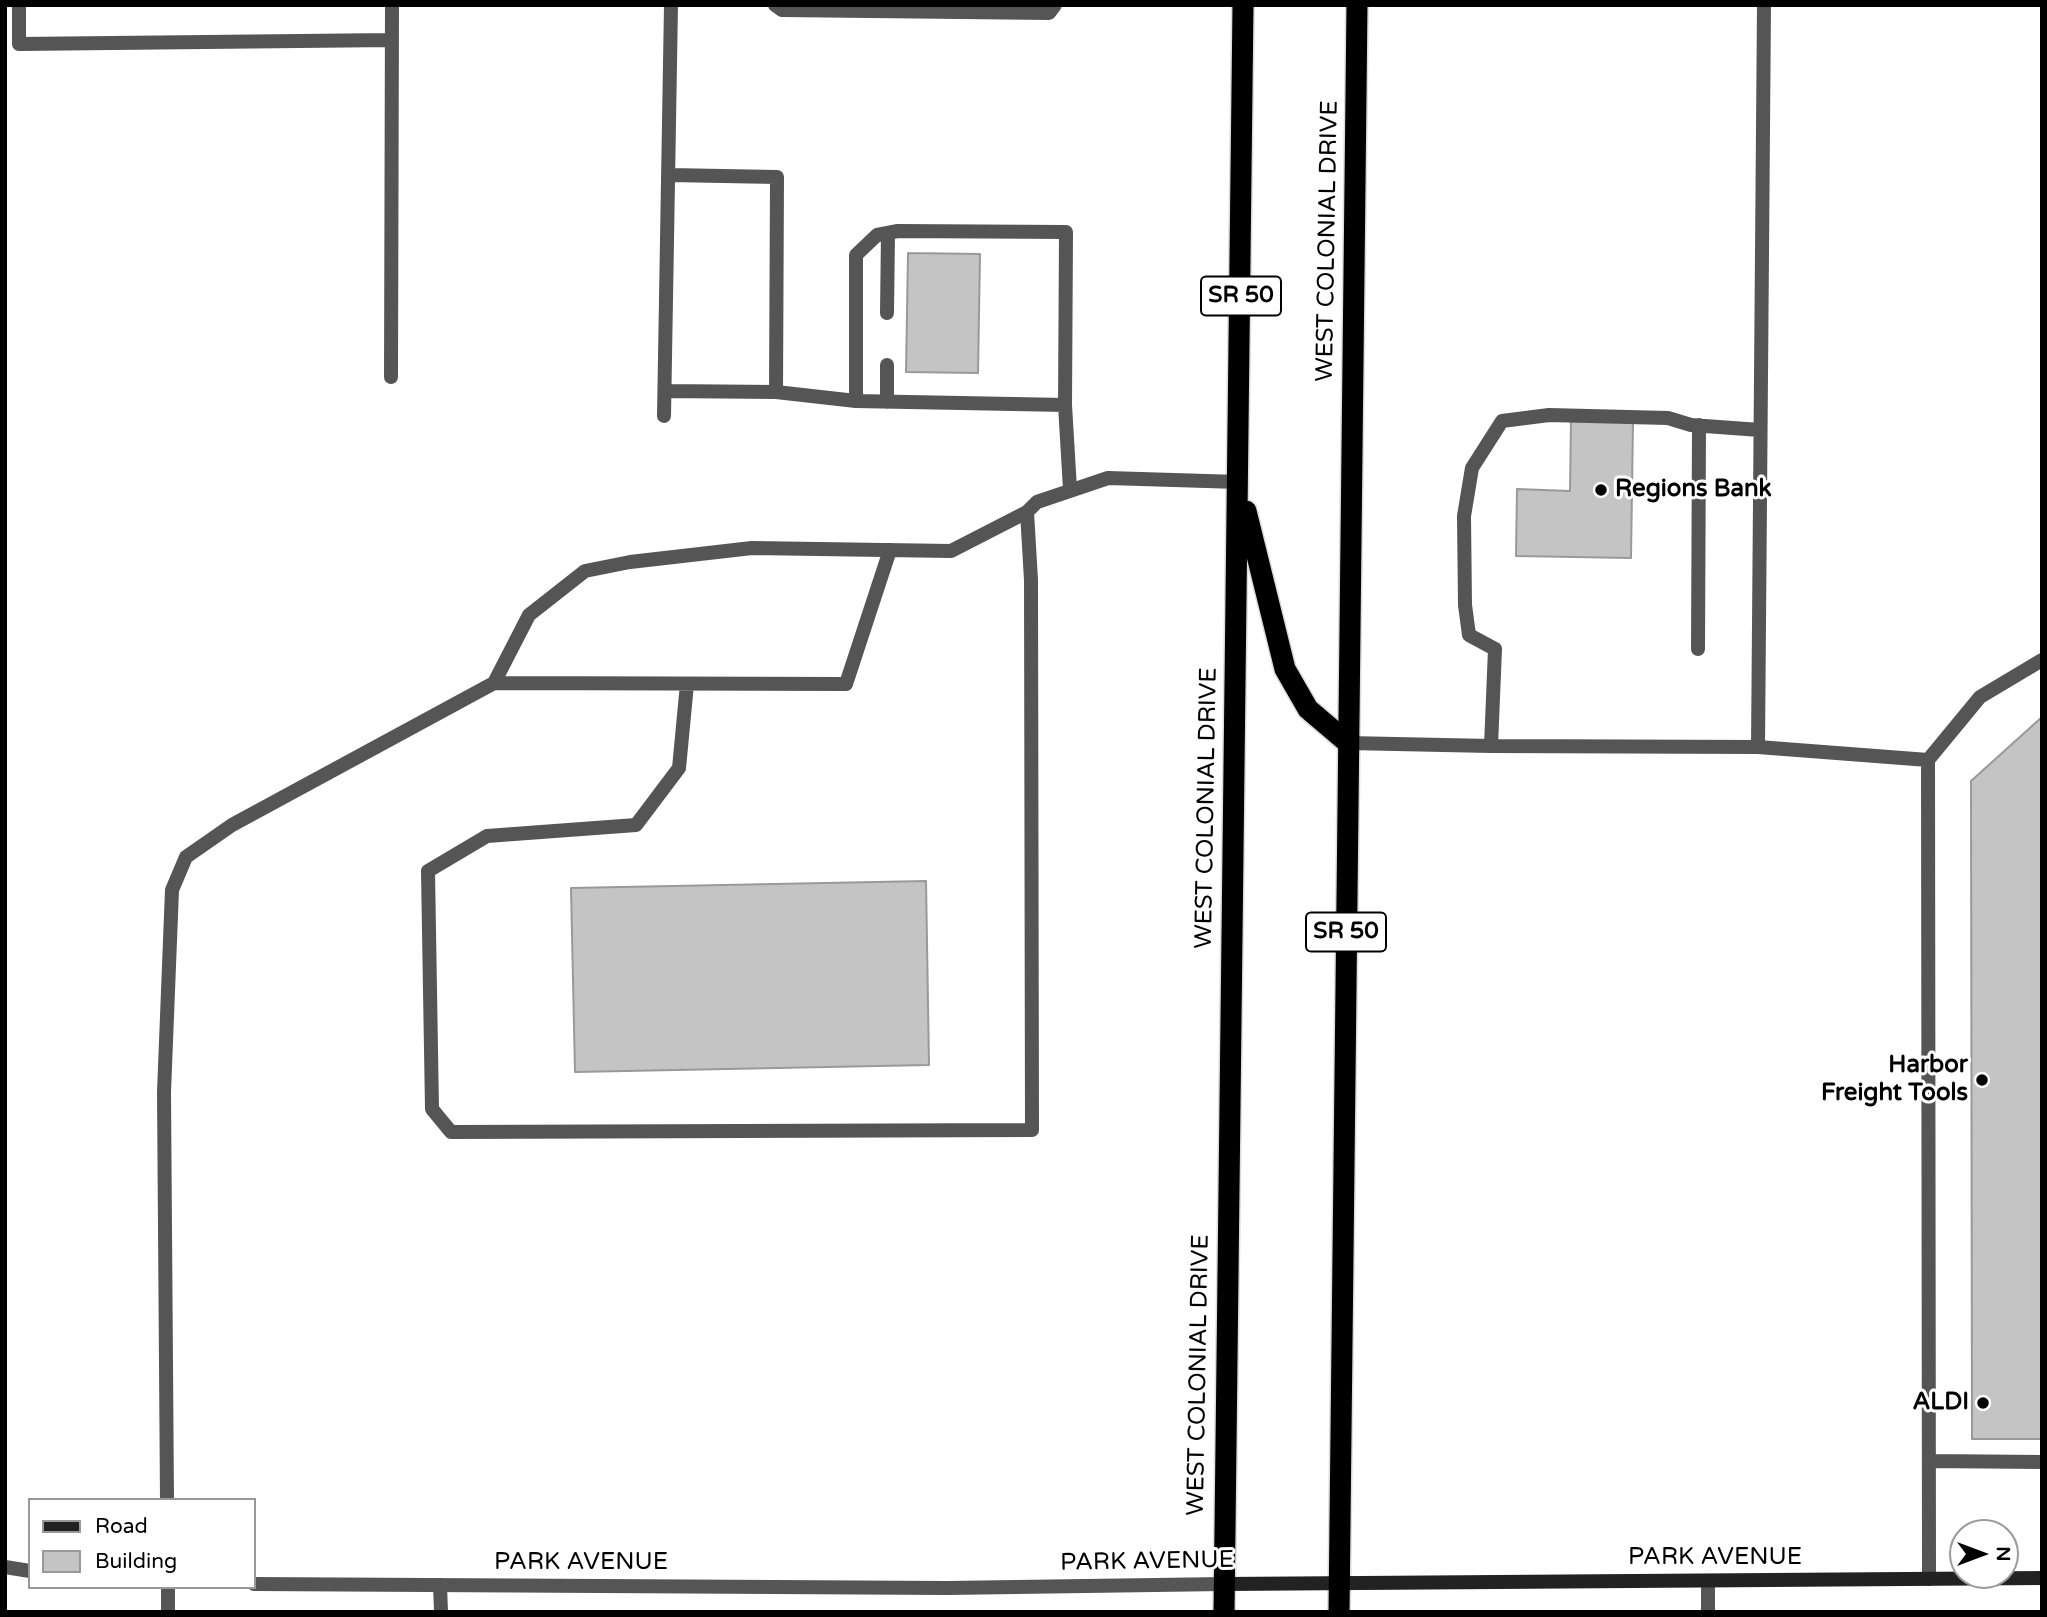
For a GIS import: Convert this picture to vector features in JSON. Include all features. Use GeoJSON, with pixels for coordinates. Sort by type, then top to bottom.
{"type":"FeatureCollection","features":[{"type":"Feature","properties":{"kind":"highway","name":"WEST COLONIAL DRIVE"},"geometry":{"type":"LineString","coordinates":[[1224,1612],[1243,5]]}},
{"type":"Feature","properties":{"kind":"highway","name":"WEST COLONIAL DRIVE"},"geometry":{"type":"LineString","coordinates":[[1339,1612],[1357,5]]}},
{"type":"Feature","properties":{"kind":"highway"},"geometry":{"type":"LineString","coordinates":[[1239,482],[1285,668],[1308,709],[1348,743]]}},
{"type":"Feature","properties":{"kind":"street"},"geometry":{"type":"LineString","coordinates":[[19,5],[19,44],[392,40]]}},
{"type":"Feature","properties":{"kind":"street"},"geometry":{"type":"LineString","coordinates":[[391,377],[392,5]]}},
{"type":"Feature","properties":{"kind":"street"},"geometry":{"type":"LineString","coordinates":[[664,416],[671,5]]}},
{"type":"Feature","properties":{"kind":"street"},"geometry":{"type":"LineString","coordinates":[[775,5],[782,10],[1049,13],[1055,5]]}},
{"type":"Feature","properties":{"kind":"street"},"geometry":{"type":"LineString","coordinates":[[1758,747],[1764,5]]}},
{"type":"Feature","properties":{"kind":"street"},"geometry":{"type":"LineString","coordinates":[[669,175],[777,177],[776,392]]}},
{"type":"Feature","properties":{"kind":"street"},"geometry":{"type":"LineString","coordinates":[[856,401],[856,255],[877,234],[1066,232],[1065,405],[1070,489]]}},
{"type":"Feature","properties":{"kind":"street"},"geometry":{"type":"LineString","coordinates":[[887,313],[888,233]]}},
{"type":"Feature","properties":{"kind":"street"},"geometry":{"type":"LineString","coordinates":[[887,365],[887,402]]}},
{"type":"Feature","properties":{"kind":"street"},"geometry":{"type":"LineString","coordinates":[[665,391],[776,392],[856,401],[1065,405]]}},
{"type":"Feature","properties":{"kind":"street"},"geometry":{"type":"LineString","coordinates":[[1491,746],[1495,649],[1469,635],[1465,605],[1464,516],[1472,468],[1502,421],[1549,415],[1668,418],[1699,425],[1760,430]]}},
{"type":"Feature","properties":{"kind":"street"},"geometry":{"type":"LineString","coordinates":[[1698,649],[1699,425]]}},
{"type":"Feature","properties":{"kind":"street"},"geometry":{"type":"LineString","coordinates":[[494,683],[529,615],[585,571],[631,562],[752,548],[951,551],[1027,512],[1037,502],[1108,478],[1239,482]]}},
{"type":"Feature","properties":{"kind":"street"},"geometry":{"type":"LineString","coordinates":[[687,684],[679,768],[636,825],[487,836],[428,871],[432,1109],[450,1132],[1032,1130],[1031,580],[1027,512]]}},
{"type":"Feature","properties":{"kind":"street"},"geometry":{"type":"LineString","coordinates":[[167,1498],[164,1092],[172,890],[186,857],[232,825],[494,683],[846,684],[890,550]]}},
{"type":"Feature","properties":{"kind":"street"},"geometry":{"type":"LineString","coordinates":[[1929,1579],[1928,760],[1980,697],[2042,660]]}},
{"type":"Feature","properties":{"kind":"street"},"geometry":{"type":"LineString","coordinates":[[1348,743],[1758,747],[1928,760]]}},
{"type":"Feature","properties":{"kind":"street"},"geometry":{"type":"LineString","coordinates":[[1929,1461],[2042,1462]]}},
{"type":"Feature","properties":{"kind":"street"},"geometry":{"type":"LineString","coordinates":[[5,1567],[28,1571]]}},
{"type":"Feature","properties":{"kind":"street","name":"PARK AVENUE"},"geometry":{"type":"LineString","coordinates":[[256,1584],[947,1588],[2042,1578]]}},
{"type":"Feature","properties":{"kind":"street"},"geometry":{"type":"LineString","coordinates":[[1708,1581],[1708,1612]]}},
{"type":"Feature","properties":{"kind":"street"},"geometry":{"type":"LineString","coordinates":[[440,1585],[440,1612]]}},
{"type":"Feature","properties":{"kind":"street"},"geometry":{"type":"LineString","coordinates":[[168,1589],[168,1612]]}},
{"type":"Feature","properties":{"kind":"building"},"geometry":{"type":"Polygon","coordinates":[[[908,253],[980,254],[978,373],[906,372],[908,253]]]}},
{"type":"Feature","properties":{"kind":"building","name":"Regions Bank"},"geometry":{"type":"Polygon","coordinates":[[[1571,421],[1633,422],[1631,558],[1516,556],[1517,489],[1570,491],[1571,421]]]}},
{"type":"Feature","properties":{"kind":"building"},"geometry":{"type":"Polygon","coordinates":[[[2042,717],[2042,1439],[1972,1439],[1971,781],[2042,717]]]}},
{"type":"Feature","properties":{"kind":"building"},"geometry":{"type":"Polygon","coordinates":[[[926,881],[929,1065],[575,1072],[571,888],[926,881]]]}},
{"type":"Feature","properties":{"kind":"place","name":"Regions Bank"},"geometry":{"type":"Point","coordinates":[1601,490]}},
{"type":"Feature","properties":{"kind":"place","name":"Harbor Freight Tools"},"geometry":{"type":"Point","coordinates":[1982,1080]}},
{"type":"Feature","properties":{"kind":"place","name":"ALDI"},"geometry":{"type":"Point","coordinates":[1983,1403]}}]}
